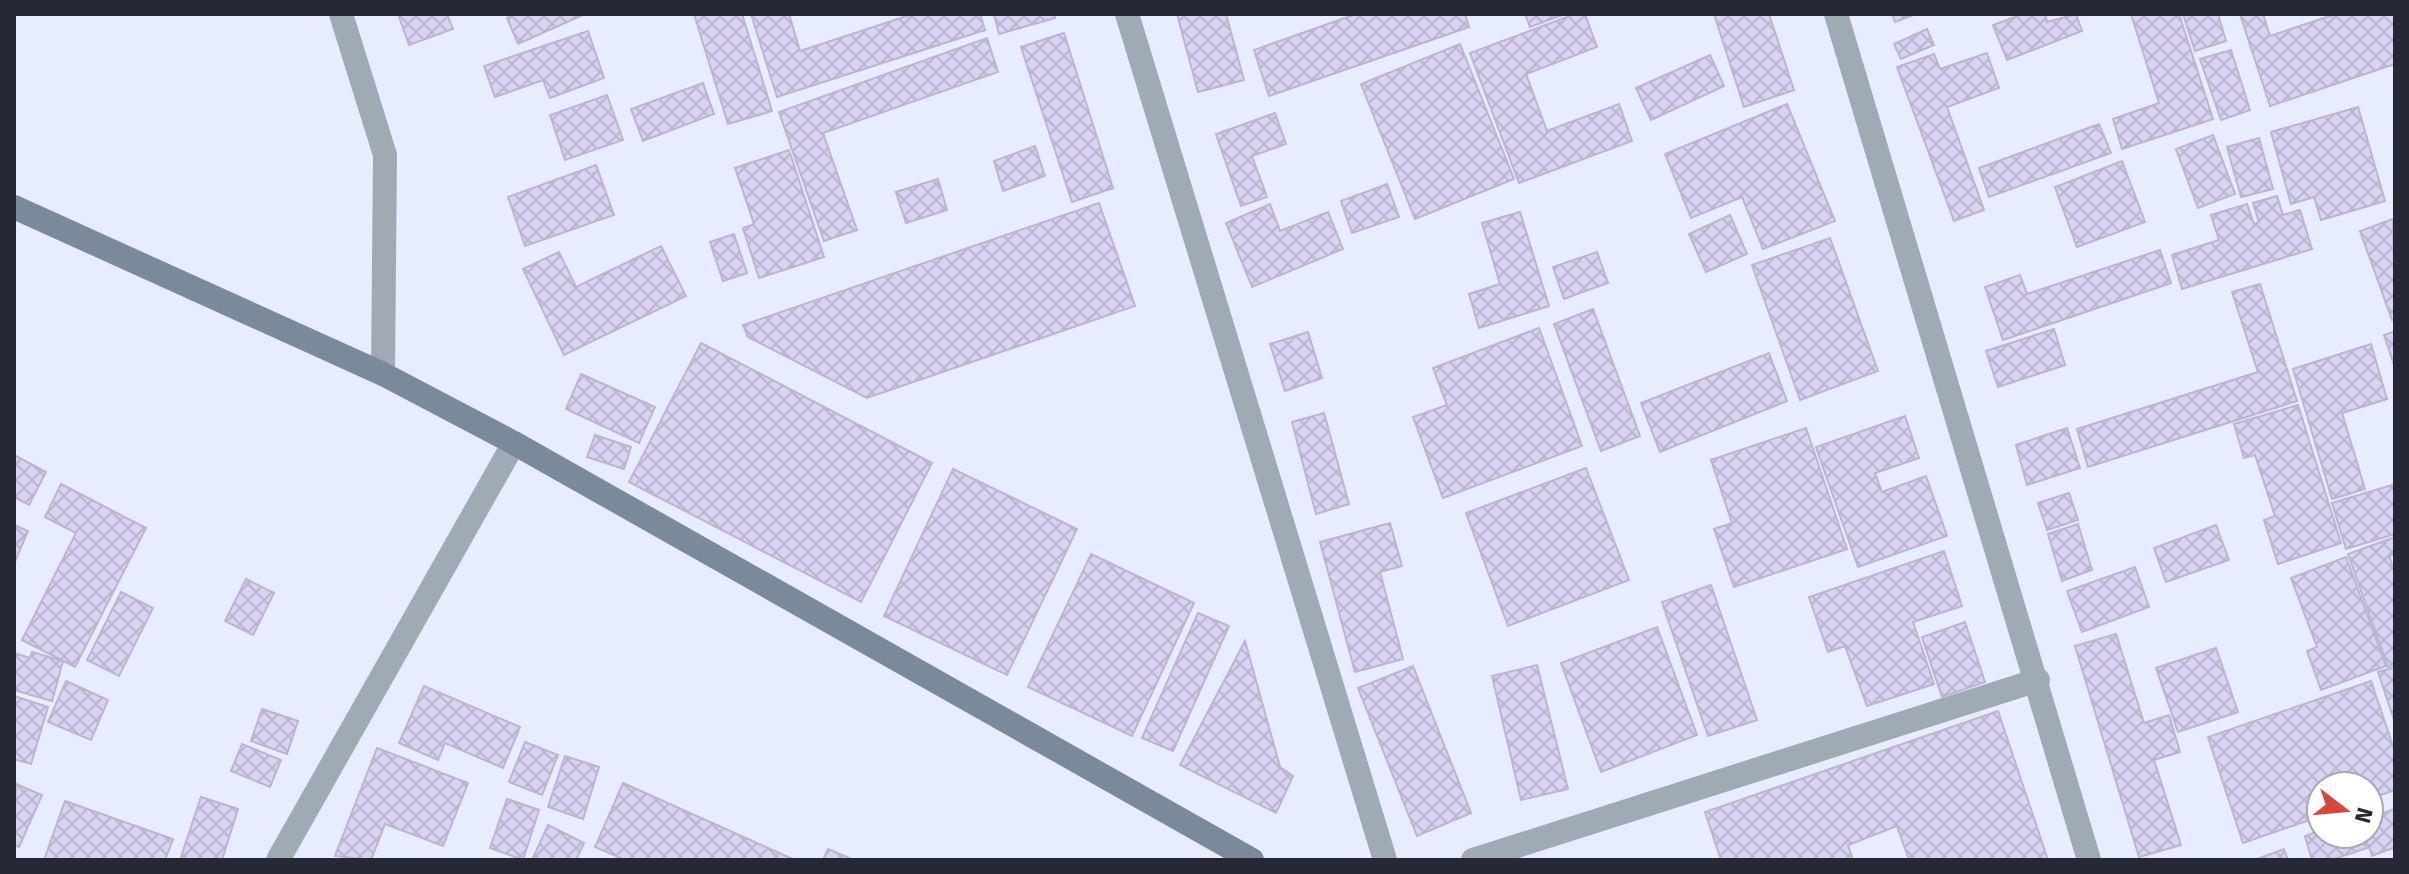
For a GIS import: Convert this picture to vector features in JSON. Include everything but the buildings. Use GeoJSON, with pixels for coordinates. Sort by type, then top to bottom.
{"type":"FeatureCollection","features":[{"type":"Feature","properties":{"kind":"main road"},"geometry":{"type":"LineString","coordinates":[[14,207],[383,374],[514,443],[1252,860]]}},
{"type":"Feature","properties":{"kind":"street"},"geometry":{"type":"LineString","coordinates":[[341,14],[385,155],[383,374]]}},
{"type":"Feature","properties":{"kind":"street"},"geometry":{"type":"LineString","coordinates":[[1127,14],[1385,860]]}},
{"type":"Feature","properties":{"kind":"street"},"geometry":{"type":"LineString","coordinates":[[1836,14],[2038,680],[2089,860]]}},
{"type":"Feature","properties":{"kind":"street"},"geometry":{"type":"LineString","coordinates":[[278,860],[514,443]]}},
{"type":"Feature","properties":{"kind":"street"},"geometry":{"type":"LineString","coordinates":[[1473,860],[2038,680]]}}]}
